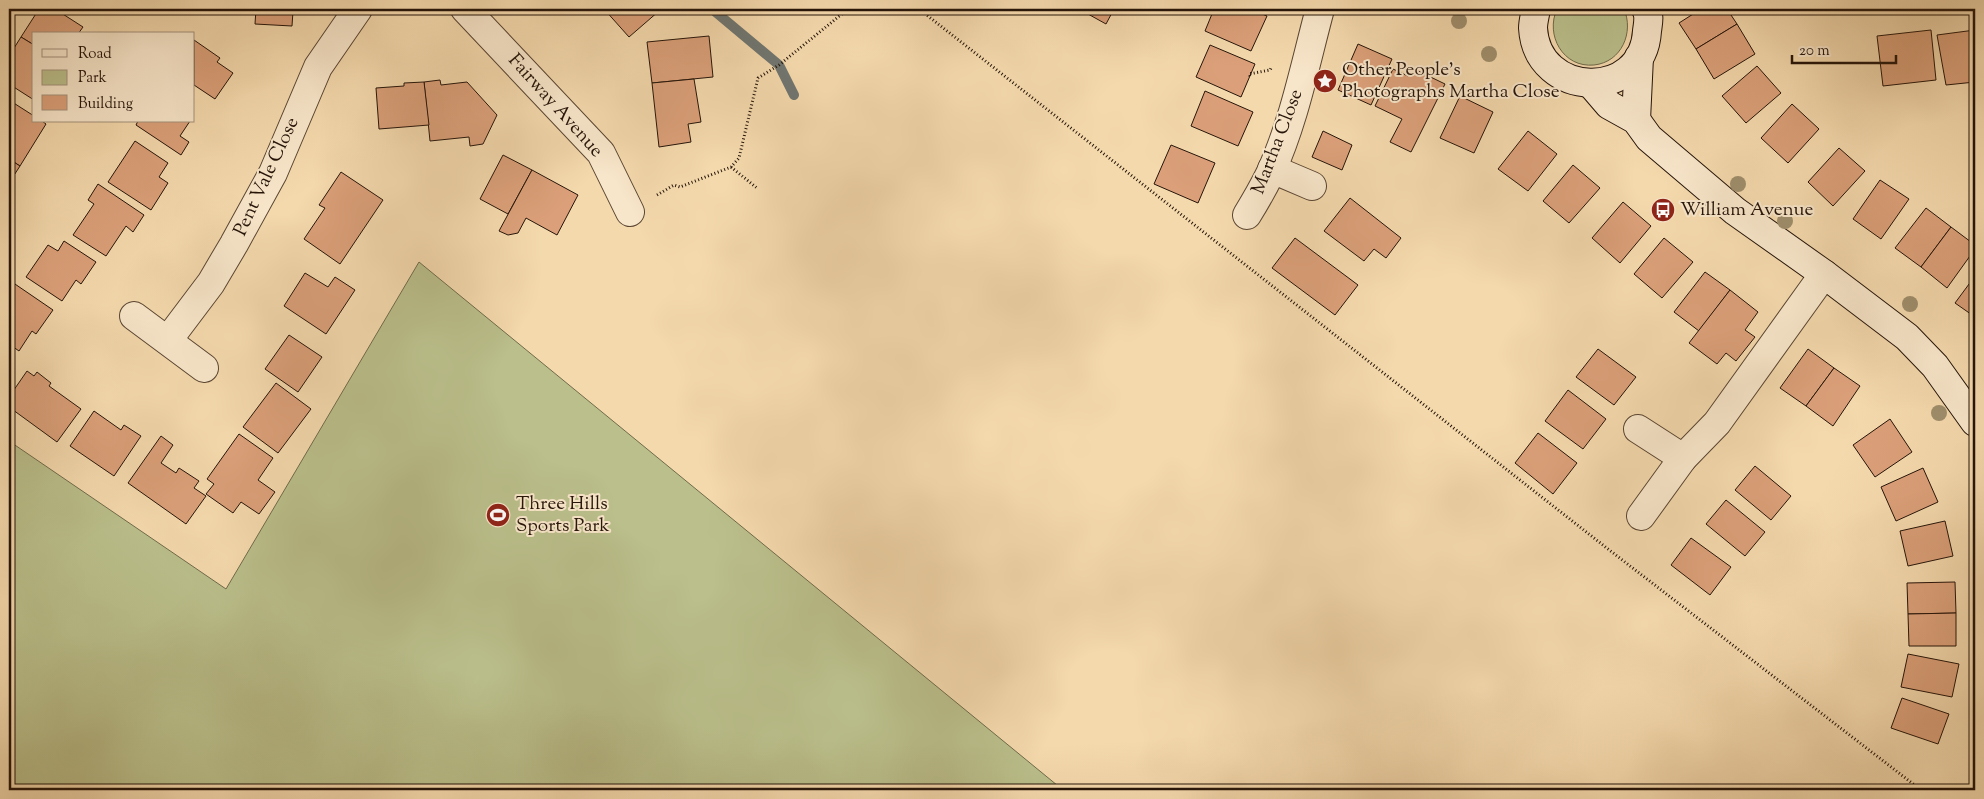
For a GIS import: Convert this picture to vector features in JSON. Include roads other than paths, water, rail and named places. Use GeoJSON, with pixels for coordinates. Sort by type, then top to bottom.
{"type":"FeatureCollection","features":[{"type":"Feature","properties":{"kind":"street","name":"Pent Vale Close"},"geometry":{"type":"LineString","coordinates":[[168,340],[211,282],[234,244],[273,172],[318,67],[358,9]]}},
{"type":"Feature","properties":{"kind":"street","name":"Fairway Avenue"},"geometry":{"type":"LineString","coordinates":[[465,9],[601,153],[630,212]]}},
{"type":"Feature","properties":{"kind":"street","name":"Martha Close"},"geometry":{"type":"LineString","coordinates":[[1248,215],[1272,169],[1289,124],[1300,89],[1320,9]]}},
{"type":"Feature","properties":{"kind":"street"},"geometry":{"type":"LineString","coordinates":[[1536,9],[1533,27],[1536,43],[1544,59],[1556,72],[1567,78],[1591,84],[1610,81],[1626,72],[1639,57],[1647,40],[1650,11]]}},
{"type":"Feature","properties":{"kind":"street"},"geometry":{"type":"LineString","coordinates":[[1636,120],[1639,57]]}},
{"type":"Feature","properties":{"kind":"street"},"geometry":{"type":"LineString","coordinates":[[1591,84],[1610,105],[1636,120],[1649,138],[1736,211],[1907,337],[1935,366],[1975,422]]}},
{"type":"Feature","properties":{"kind":"street"},"geometry":{"type":"LineString","coordinates":[[1272,169],[1312,186]]}},
{"type":"Feature","properties":{"kind":"street"},"geometry":{"type":"LineString","coordinates":[[1640,516],[1683,458],[1717,423],[1824,274]]}},
{"type":"Feature","properties":{"kind":"street"},"geometry":{"type":"LineString","coordinates":[[134,316],[204,368]]}},
{"type":"Feature","properties":{"kind":"street"},"geometry":{"type":"LineString","coordinates":[[1638,430],[1683,458]]}},
{"type":"Feature","properties":{"kind":"waterway"},"geometry":{"type":"LineString","coordinates":[[712,9],[779,65],[794,95]]}},
{"type":"Feature","properties":{"kind":"place","name":"Other People's Photographs Martha Close"},"geometry":{"type":"Point","coordinates":[1325,81]}},
{"type":"Feature","properties":{"kind":"place","name":"William Avenue"},"geometry":{"type":"Point","coordinates":[1663,210]}},
{"type":"Feature","properties":{"kind":"place","name":"Three Hills Sports Park"},"geometry":{"type":"Point","coordinates":[498,515]}}]}
